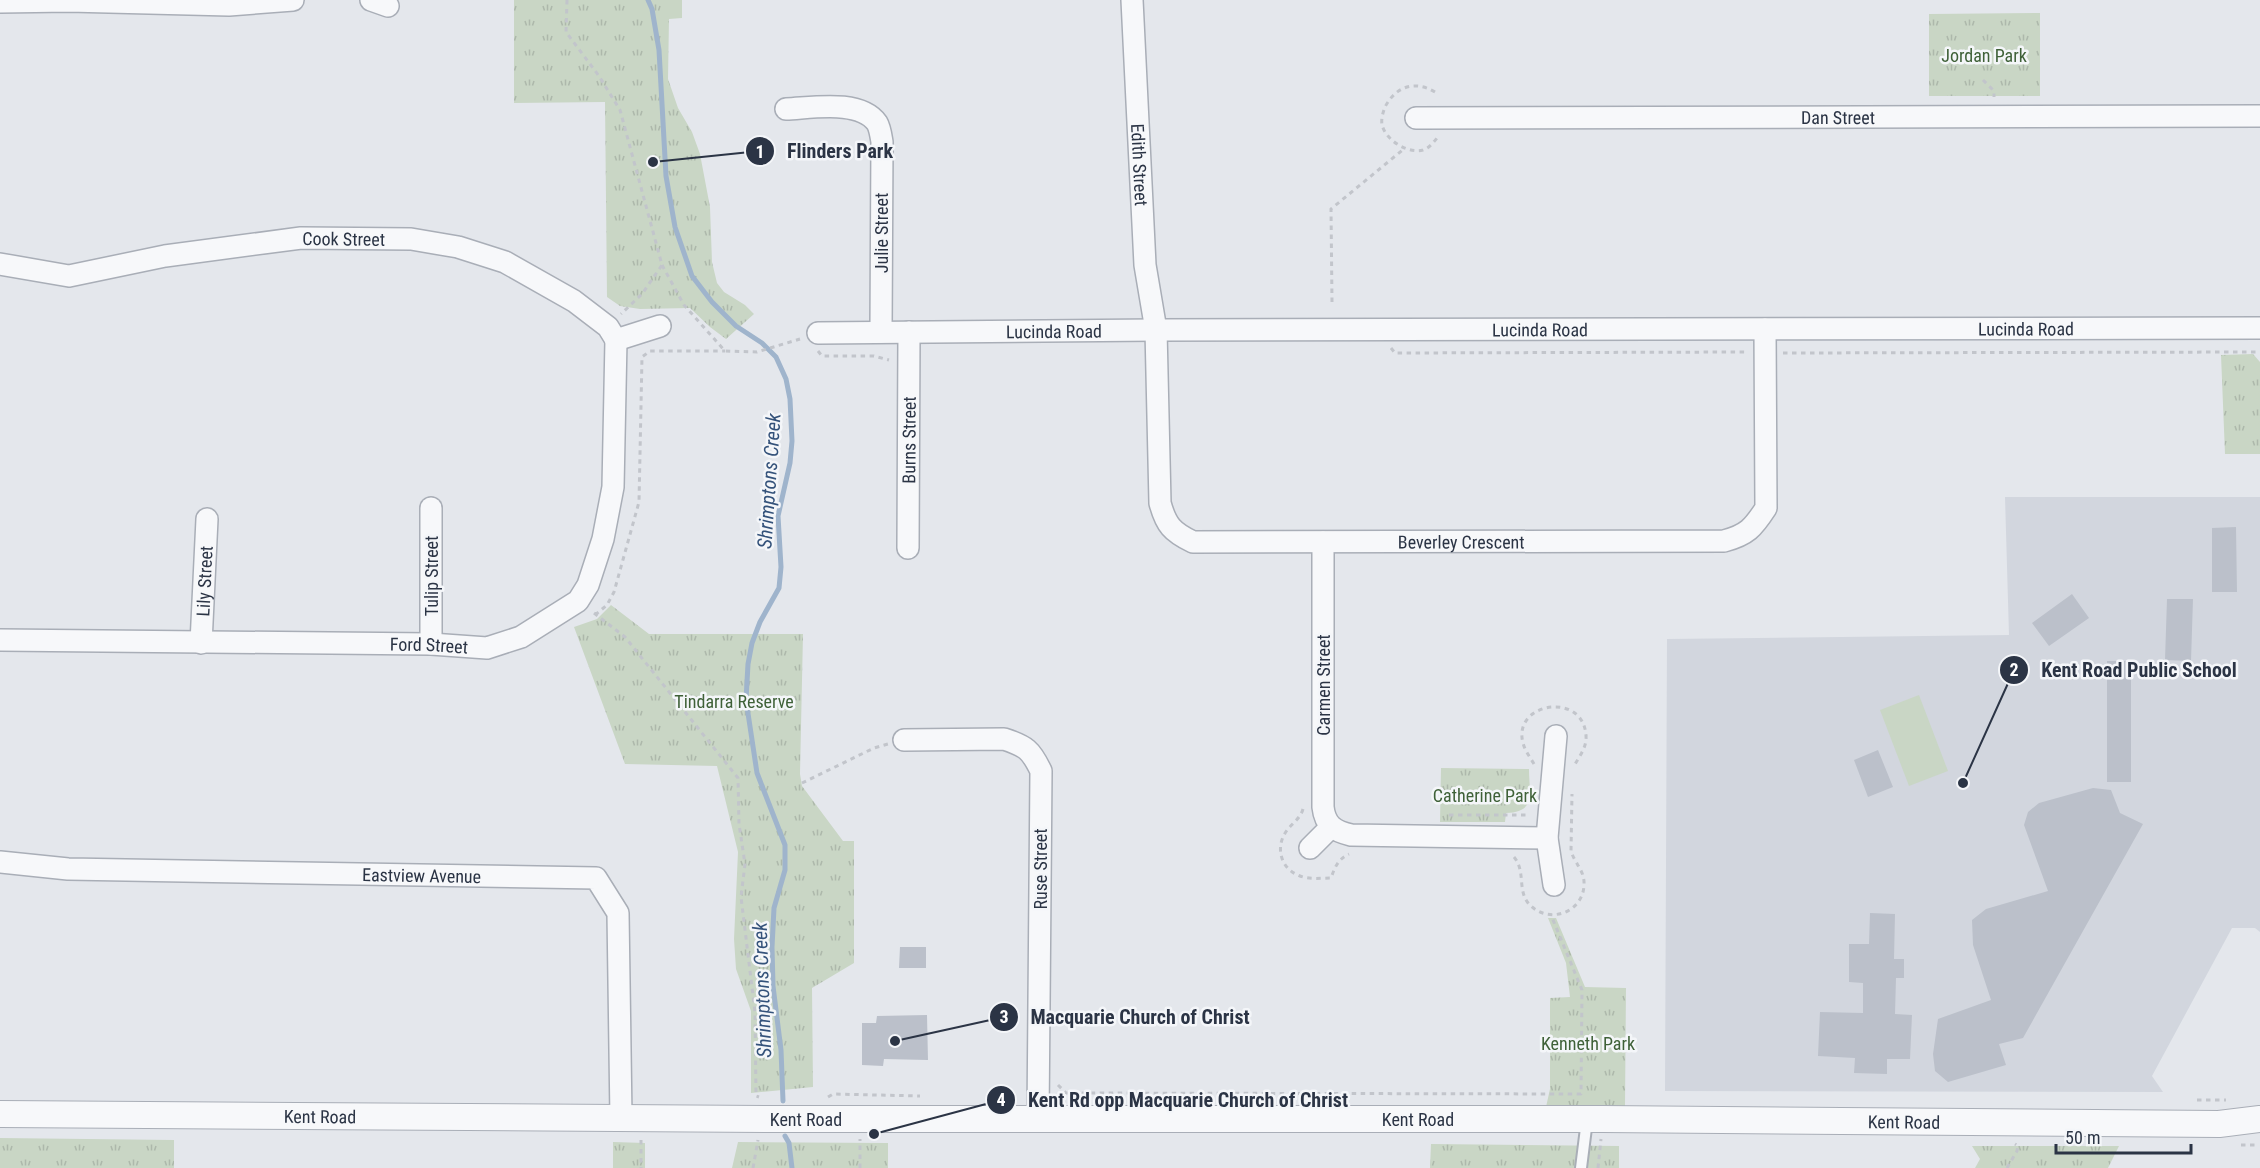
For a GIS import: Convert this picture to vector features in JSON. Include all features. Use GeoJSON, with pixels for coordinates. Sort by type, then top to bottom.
{"type":"FeatureCollection","features":[{"type":"Feature","properties":{"kind":"street"},"geometry":{"type":"LineString","coordinates":[[0,2],[69,1],[229,5],[293,0]]}},
{"type":"Feature","properties":{"kind":"street","name":"Edith Street"},"geometry":{"type":"LineString","coordinates":[[1132,0],[1145,266],[1156,330]]}},
{"type":"Feature","properties":{"kind":"street","name":"Julie Street"},"geometry":{"type":"LineString","coordinates":[[786,109],[832,107],[861,110],[878,124],[882,142],[880,332]]}},
{"type":"Feature","properties":{"kind":"street","name":"Dan Street"},"geometry":{"type":"LineString","coordinates":[[1416,118],[2260,116]]}},
{"type":"Feature","properties":{"kind":"street","name":"Cook Street"},"geometry":{"type":"LineString","coordinates":[[0,264],[69,276],[165,256],[301,238],[411,239],[458,247],[505,262],[574,301],[612,333]]}},
{"type":"Feature","properties":{"kind":"street"},"geometry":{"type":"LineString","coordinates":[[578,601],[588,585],[595,566],[613,487],[612,333],[660,326]]}},
{"type":"Feature","properties":{"kind":"street","name":"Lucinda Road"},"geometry":{"type":"LineString","coordinates":[[810,338],[880,332],[1156,330],[2260,328]]}},
{"type":"Feature","properties":{"kind":"street","name":"Beverley Crescent"},"geometry":{"type":"LineString","coordinates":[[1156,330],[1160,503],[1165,521],[1178,535],[1193,542],[1323,542],[1724,541],[1741,536],[1756,524],[1766,508],[1766,329]]}},
{"type":"Feature","properties":{"kind":"street","name":"Burns Street"},"geometry":{"type":"LineString","coordinates":[[909,332],[909,548]]}},
{"type":"Feature","properties":{"kind":"street","name":"Tulip Street"},"geometry":{"type":"LineString","coordinates":[[431,508],[431,644]]}},
{"type":"Feature","properties":{"kind":"street","name":"Lily Street"},"geometry":{"type":"LineString","coordinates":[[201,643],[207,519]]}},
{"type":"Feature","properties":{"kind":"street","name":"Carmen Street"},"geometry":{"type":"LineString","coordinates":[[1323,542],[1323,807],[1324,817],[1330,827]]}},
{"type":"Feature","properties":{"kind":"street","name":"Ford Street"},"geometry":{"type":"LineString","coordinates":[[0,640],[431,644],[487,648],[521,636],[578,601]]}},
{"type":"Feature","properties":{"kind":"street"},"geometry":{"type":"LineString","coordinates":[[1554,885],[1547,838],[1556,736]]}},
{"type":"Feature","properties":{"kind":"street","name":"Ruse Street"},"geometry":{"type":"LineString","coordinates":[[904,740],[1004,739],[1019,744],[1033,753],[1041,771],[1038,1119]]}},
{"type":"Feature","properties":{"kind":"street"},"geometry":{"type":"LineString","coordinates":[[1310,849],[1330,827],[1351,835],[1547,838]]}},
{"type":"Feature","properties":{"kind":"street","name":"Eastview Avenue"},"geometry":{"type":"LineString","coordinates":[[0,862],[68,869],[596,878],[618,913],[621,1118]]}},
{"type":"Feature","properties":{"kind":"street","name":"Kent Road"},"geometry":{"type":"LineString","coordinates":[[0,1114],[2219,1124],[2260,1119]]}},
{"type":"Feature","properties":{"kind":"lane"},"geometry":{"type":"LineString","coordinates":[[1581,1168],[1595,1120]]}},
{"type":"Feature","properties":{"kind":"path"},"geometry":{"type":"LineString","coordinates":[[567,0],[566,32],[599,76],[620,110],[662,265],[684,305],[725,351]]}},
{"type":"Feature","properties":{"kind":"path"},"geometry":{"type":"LineString","coordinates":[[1332,302],[1331,210],[1405,148],[1425,149],[1438,137]]}},
{"type":"Feature","properties":{"kind":"path"},"geometry":{"type":"LineString","coordinates":[[612,333],[662,265]]}},
{"type":"Feature","properties":{"kind":"path"},"geometry":{"type":"LineString","coordinates":[[642,357],[650,351],[757,352],[810,338],[822,356],[874,356],[888,360],[909,360]]}},
{"type":"Feature","properties":{"kind":"path"},"geometry":{"type":"LineString","coordinates":[[1778,353],[2260,352]]}},
{"type":"Feature","properties":{"kind":"path"},"geometry":{"type":"LineString","coordinates":[[578,601],[625,637],[738,778],[739,824],[745,864],[741,897],[755,1012],[756,1096],[763,1098]]}},
{"type":"Feature","properties":{"kind":"path"},"geometry":{"type":"LineString","coordinates":[[1535,772],[1535,766],[1522,741],[1523,729],[1528,718],[1548,706],[1567,708],[1581,720],[1584,727],[1585,745],[1573,768]]}},
{"type":"Feature","properties":{"kind":"path"},"geometry":{"type":"LineString","coordinates":[[802,783],[874,748],[904,740]]}},
{"type":"Feature","properties":{"kind":"path"},"geometry":{"type":"LineString","coordinates":[[1512,856],[1519,863],[1526,900],[1539,912],[1551,915],[1564,913],[1578,903],[1584,887],[1582,872],[1571,851],[1572,792]]}},
{"type":"Feature","properties":{"kind":"path"},"geometry":{"type":"LineString","coordinates":[[1304,804],[1302,814],[1282,838],[1279,848],[1287,868],[1298,875],[1331,878],[1337,863],[1343,857],[1357,853]]}},
{"type":"Feature","properties":{"kind":"path"},"geometry":{"type":"LineString","coordinates":[[1439,815],[1530,815],[1531,806]]}},
{"type":"Feature","properties":{"kind":"path"},"geometry":{"type":"LineString","coordinates":[[1052,1084],[1059,1085],[1066,1093],[1581,1094],[1582,990],[1551,915]]}},
{"type":"Feature","properties":{"kind":"path"},"geometry":{"type":"LineString","coordinates":[[1595,1120],[1598,1168]]}},
{"type":"Feature","properties":{"kind":"path"},"geometry":{"type":"LineString","coordinates":[[753,1168],[758,1140],[765,1137]]}},
{"type":"Feature","properties":{"kind":"path"},"geometry":{"type":"LineString","coordinates":[[641,1140],[641,1168]]}},
{"type":"Feature","properties":{"kind":"shaded area"},"geometry":{"type":"Polygon","coordinates":[[[2005,497],[2260,497],[2260,932],[2255,928],[2232,928],[2152,1076],[2163,1092],[1665,1091],[1667,639],[2009,635],[2005,497]]]}},
{"type":"Feature","properties":{"kind":"green space"},"geometry":{"type":"Polygon","coordinates":[[[514,0],[682,0],[682,18],[669,19],[668,79],[678,108],[692,132],[700,154],[710,207],[712,262],[717,283],[724,292],[745,305],[754,314],[726,339],[690,308],[640,309],[620,306],[607,297],[605,102],[514,103],[514,0]]]}},
{"type":"Feature","properties":{"kind":"green space","name":"Jordan Park"},"geometry":{"type":"Polygon","coordinates":[[[2040,13],[2040,96],[1929,96],[1929,14],[2040,13]]]}},
{"type":"Feature","properties":{"kind":"green space"},"geometry":{"type":"Polygon","coordinates":[[[2253,354],[2260,362],[2260,454],[2225,454],[2221,355],[2253,354]]]}},
{"type":"Feature","properties":{"kind":"green space","name":"Tindarra Reserve"},"geometry":{"type":"Polygon","coordinates":[[[611,605],[649,634],[803,634],[800,774],[802,786],[843,841],[854,841],[854,963],[812,988],[813,1087],[751,1093],[751,1011],[736,969],[734,939],[738,852],[717,766],[625,764],[574,627],[597,619],[611,605]]]}},
{"type":"Feature","properties":{"kind":"green space"},"geometry":{"type":"Polygon","coordinates":[[[1919,695],[1948,771],[1909,786],[1880,710],[1919,695]]]}},
{"type":"Feature","properties":{"kind":"green space","name":"Catherine Park"},"geometry":{"type":"Polygon","coordinates":[[[1441,768],[1529,769],[1529,800],[1523,809],[1506,813],[1505,822],[1440,822],[1441,768]]]}},
{"type":"Feature","properties":{"kind":"green space","name":"Kenneth Park"},"geometry":{"type":"Polygon","coordinates":[[[1548,918],[1556,918],[1585,987],[1626,988],[1625,1106],[1546,1107],[1550,1089],[1550,998],[1570,997],[1566,963],[1548,918]]]}},
{"type":"Feature","properties":{"kind":"green space"},"geometry":{"type":"Polygon","coordinates":[[[0,1138],[174,1140],[174,1168],[0,1168],[0,1138]]]}},
{"type":"Feature","properties":{"kind":"green space"},"geometry":{"type":"Polygon","coordinates":[[[613,1142],[645,1143],[645,1168],[613,1168],[613,1142]]]}},
{"type":"Feature","properties":{"kind":"green space"},"geometry":{"type":"Polygon","coordinates":[[[738,1142],[888,1143],[888,1168],[732,1168],[738,1142]]]}},
{"type":"Feature","properties":{"kind":"green space"},"geometry":{"type":"Polygon","coordinates":[[[1431,1144],[1619,1146],[1619,1168],[1430,1168],[1431,1144]]]}},
{"type":"Feature","properties":{"kind":"green space"},"geometry":{"type":"Polygon","coordinates":[[[1972,1146],[2119,1146],[2108,1168],[1975,1168],[1980,1159],[1972,1146]]]}},
{"type":"Feature","properties":{"kind":"building"},"geometry":{"type":"Polygon","coordinates":[[[2236,527],[2237,592],[2212,592],[2212,528],[2236,527]]]}},
{"type":"Feature","properties":{"kind":"building"},"geometry":{"type":"Polygon","coordinates":[[[2072,594],[2089,618],[2049,646],[2032,623],[2072,594]]]}},
{"type":"Feature","properties":{"kind":"building"},"geometry":{"type":"Polygon","coordinates":[[[2167,599],[2193,599],[2191,661],[2165,660],[2167,599]]]}},
{"type":"Feature","properties":{"kind":"building"},"geometry":{"type":"Polygon","coordinates":[[[2107,661],[2131,661],[2131,782],[2107,782],[2107,661]]]}},
{"type":"Feature","properties":{"kind":"building"},"geometry":{"type":"Polygon","coordinates":[[[1878,750],[1893,787],[1868,797],[1854,760],[1878,750]]]}},
{"type":"Feature","properties":{"kind":"building"},"geometry":{"type":"Polygon","coordinates":[[[2093,788],[2111,790],[2120,813],[2143,824],[2023,1038],[1999,1044],[2006,1065],[1948,1082],[1935,1071],[1933,1054],[1938,1019],[1991,1000],[1973,945],[1972,920],[1986,909],[2048,891],[2024,825],[2028,812],[2039,803],[2093,788]]]}},
{"type":"Feature","properties":{"kind":"building"},"geometry":{"type":"Polygon","coordinates":[[[1870,913],[1895,914],[1894,959],[1904,959],[1904,978],[1896,978],[1895,1014],[1912,1015],[1910,1059],[1887,1059],[1887,1074],[1854,1073],[1855,1058],[1818,1056],[1820,1012],[1863,1013],[1863,983],[1849,982],[1849,944],[1869,944],[1870,913]]]}},
{"type":"Feature","properties":{"kind":"building"},"geometry":{"type":"Polygon","coordinates":[[[900,947],[926,947],[926,968],[899,968],[900,947]]]}},
{"type":"Feature","properties":{"kind":"building"},"geometry":{"type":"Polygon","coordinates":[[[927,1015],[928,1060],[884,1059],[883,1066],[862,1065],[862,1023],[876,1023],[877,1016],[927,1015]]]}},
{"type":"Feature","properties":{"kind":"waterway","name":"Shrimptons Creek"},"geometry":{"type":"LineString","coordinates":[[648,0],[652,9],[659,50],[666,176],[675,227],[692,276],[712,302],[736,326],[762,343],[776,357],[786,379],[790,399],[792,441],[790,463],[778,516],[781,567],[779,588],[760,622],[752,643],[746,700],[757,773],[785,845],[785,870],[774,908],[772,947],[783,1101]]}},
{"type":"Feature","properties":{"kind":"waterway","name":"Shrimptons Creek"},"geometry":{"type":"LineString","coordinates":[[785,1136],[789,1143],[792,1168]]}},
{"type":"Feature","properties":{"kind":"place","name":"Flinders Park"},"geometry":{"type":"Point","coordinates":[653,162]}},
{"type":"Feature","properties":{"kind":"place","name":"Kent Road Public School"},"geometry":{"type":"Point","coordinates":[1963,783]}},
{"type":"Feature","properties":{"kind":"place","name":"Macquarie Church of Christ"},"geometry":{"type":"Point","coordinates":[895,1041]}},
{"type":"Feature","properties":{"kind":"place","name":"Kent Rd opp Macquarie Church of Christ"},"geometry":{"type":"Point","coordinates":[874,1134]}}]}
